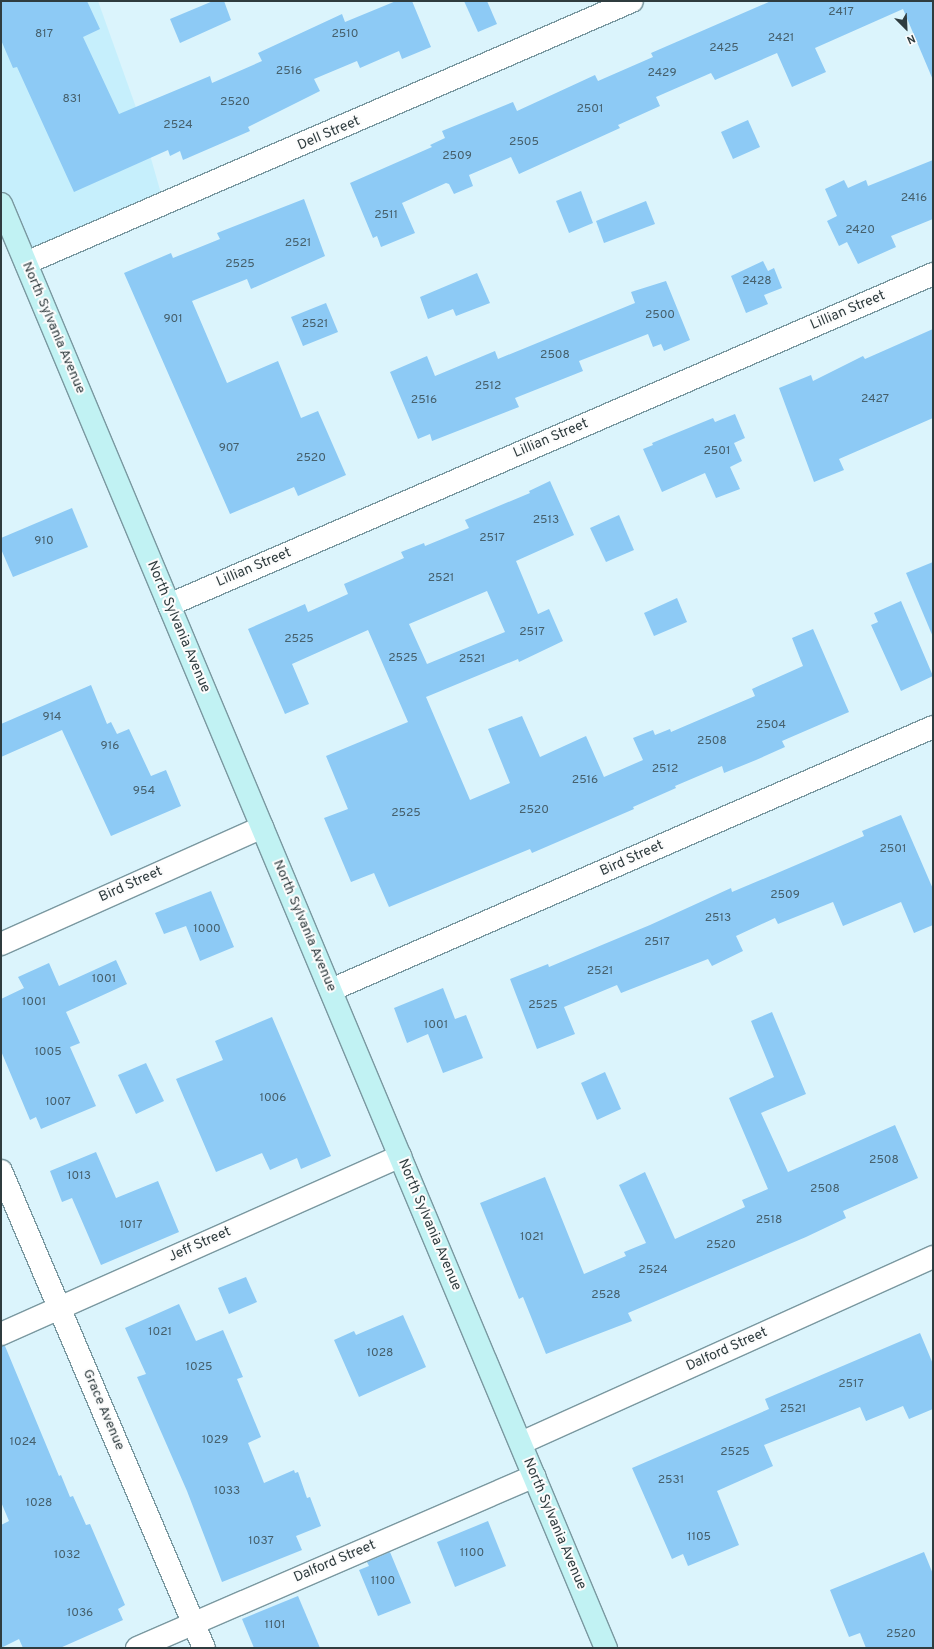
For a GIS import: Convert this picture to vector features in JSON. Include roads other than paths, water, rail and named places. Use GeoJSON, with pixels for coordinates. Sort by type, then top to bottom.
{"type":"FeatureCollection","features":[{"type":"Feature","properties":{"kind":"main road","name":"North Sylvania Avenue"},"geometry":{"type":"LineString","coordinates":[[1,204],[606,1648]]}},
{"type":"Feature","properties":{"kind":"street","name":"Dell Street"},"geometry":{"type":"LineString","coordinates":[[26,263],[632,1]]}},
{"type":"Feature","properties":{"kind":"street","name":"Lillian Street"},"geometry":{"type":"LineString","coordinates":[[169,605],[933,274]]}},
{"type":"Feature","properties":{"kind":"street","name":"Bird Street"},"geometry":{"type":"LineString","coordinates":[[330,990],[933,727]]}},
{"type":"Feature","properties":{"kind":"street","name":"Bird Street"},"geometry":{"type":"LineString","coordinates":[[1,944],[262,827]]}},
{"type":"Feature","properties":{"kind":"street","name":"Jeff Street"},"geometry":{"type":"LineString","coordinates":[[1,1334],[400,1156]]}},
{"type":"Feature","properties":{"kind":"street","name":"Grace Avenue"},"geometry":{"type":"LineString","coordinates":[[1,1171],[204,1648]]}},
{"type":"Feature","properties":{"kind":"street","name":"Dalford Street"},"geometry":{"type":"LineString","coordinates":[[521,1444],[933,1257]]}},
{"type":"Feature","properties":{"kind":"street","name":"Dalford Street"},"geometry":{"type":"LineString","coordinates":[[137,1648],[534,1476]]}}]}
